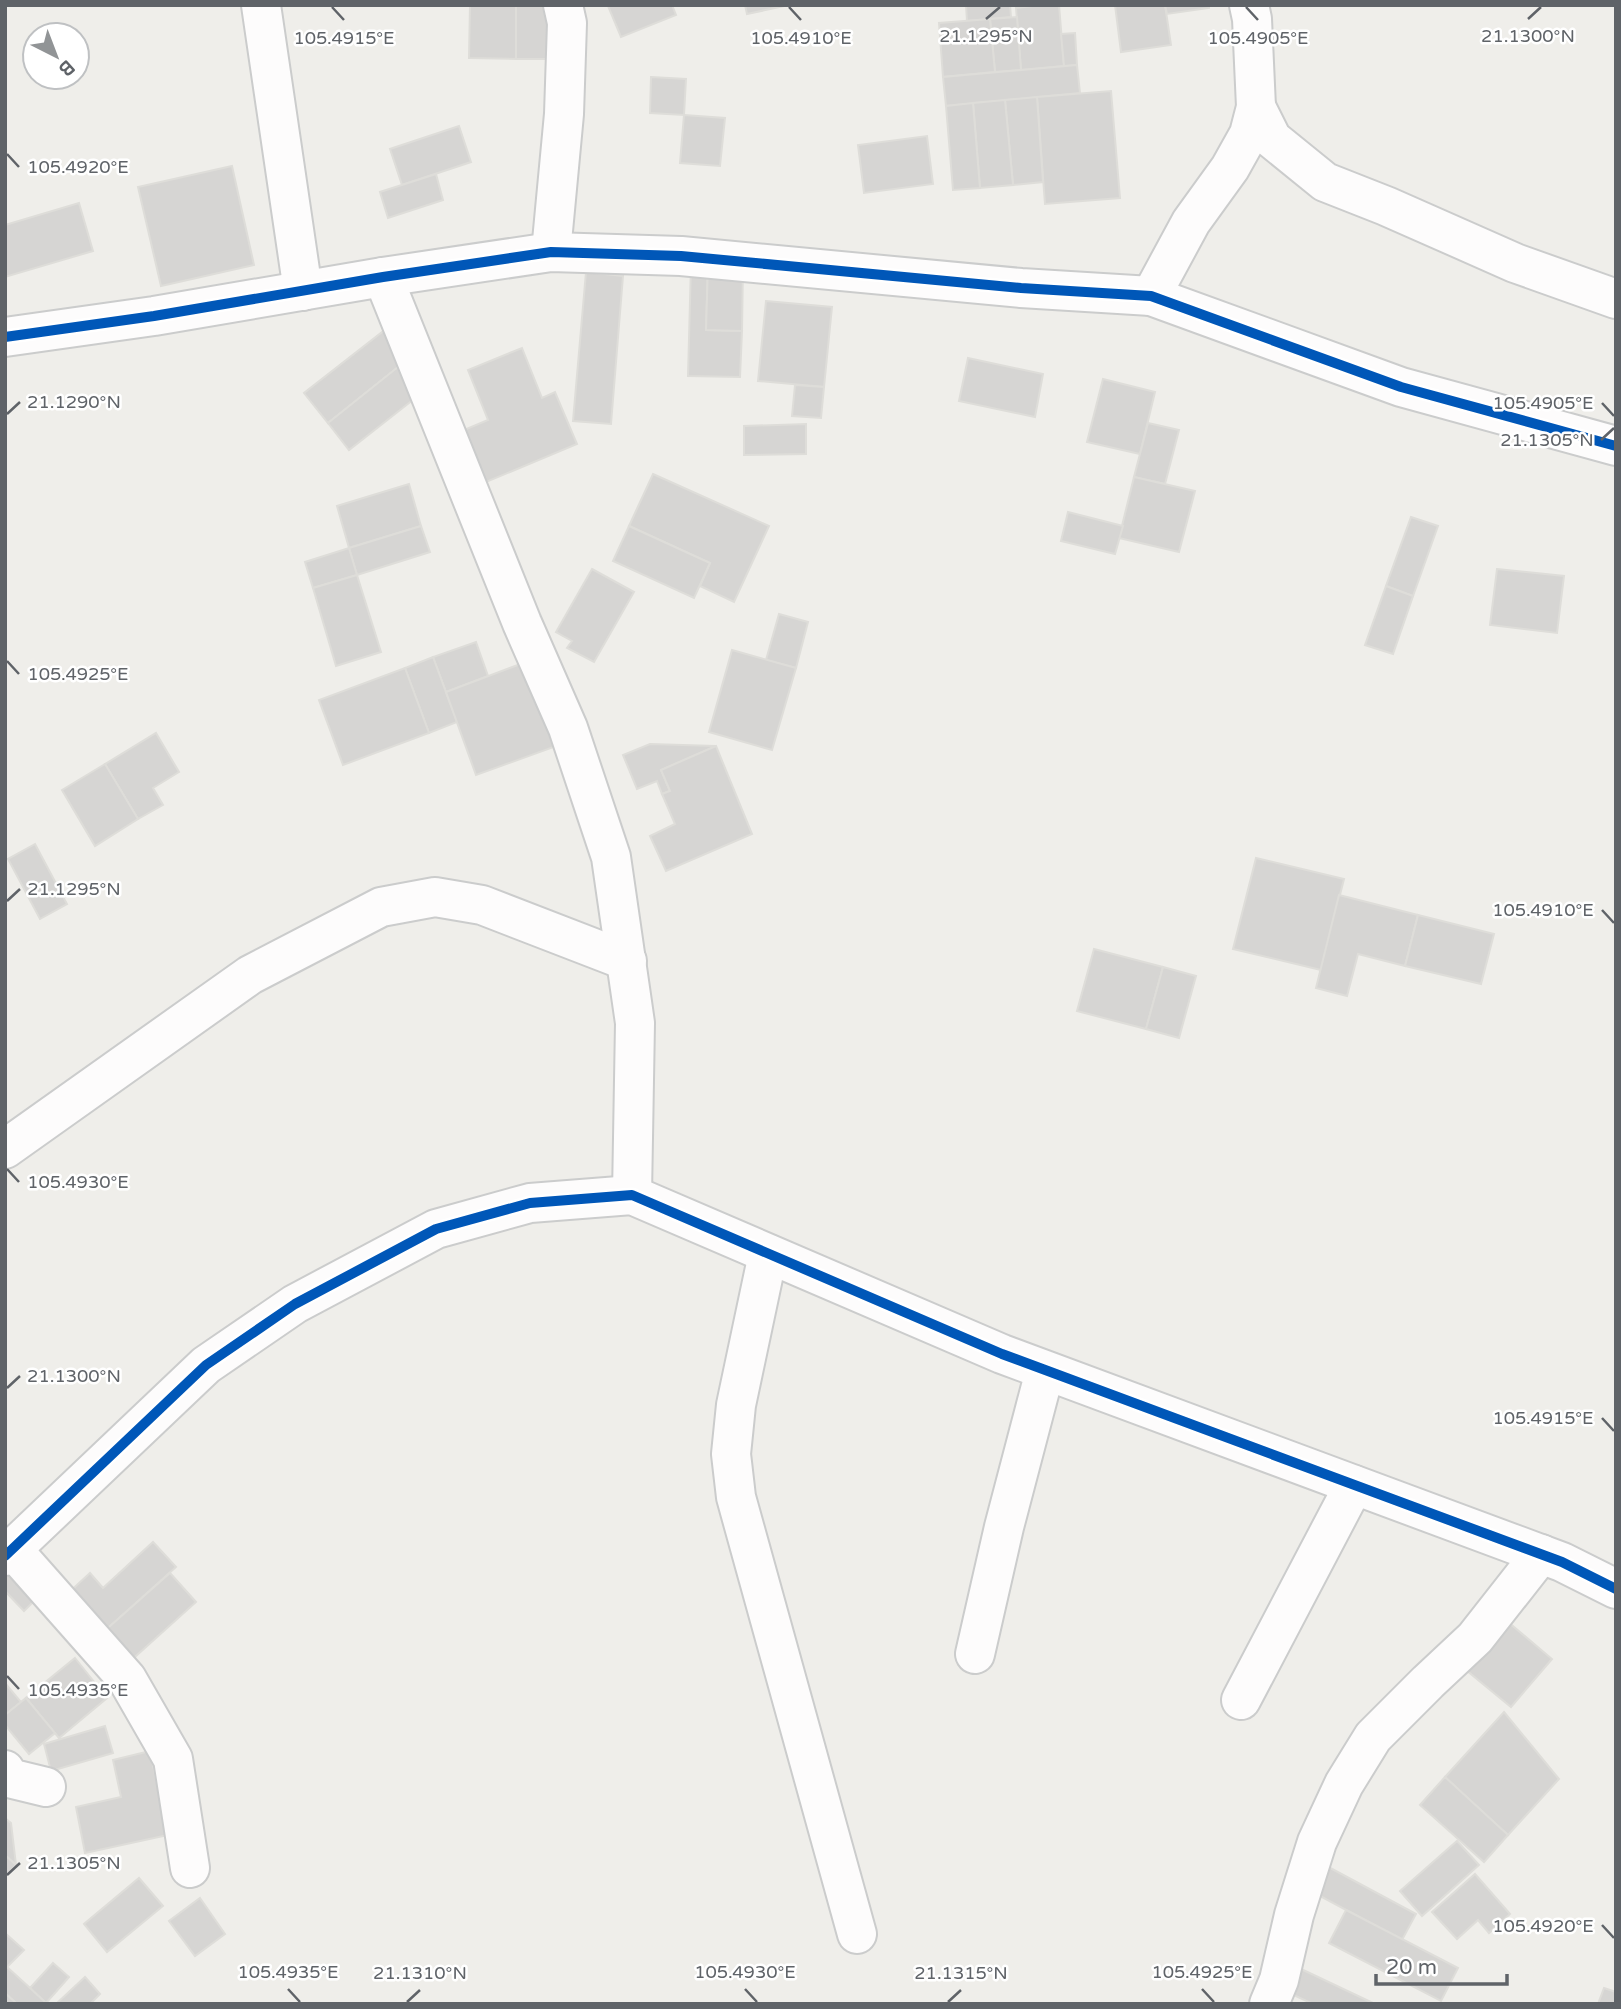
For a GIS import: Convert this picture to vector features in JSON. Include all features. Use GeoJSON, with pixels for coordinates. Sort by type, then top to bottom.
{"type":"FeatureCollection","features":[{"type":"Feature","properties":{"kind":"street"},"geometry":{"type":"LineString","coordinates":[[261,5],[303,291]]}},
{"type":"Feature","properties":{"kind":"street"},"geometry":{"type":"LineString","coordinates":[[551,252],[564,114],[568,23],[563,5]]}},
{"type":"Feature","properties":{"kind":"street"},"geometry":{"type":"LineString","coordinates":[[1150,296],[1191,222],[1230,168],[1249,134],[1256,107],[1249,5]]}},
{"type":"Feature","properties":{"kind":"street"},"geometry":{"type":"LineString","coordinates":[[1256,107],[1272,139],[1325,182],[1515,263],[1616,299]]}},
{"type":"Feature","properties":{"kind":"street"},"geometry":{"type":"LineString","coordinates":[[5,337],[154,316],[551,252],[681,256],[1021,288],[1150,296],[1401,387],[1616,446]]}},
{"type":"Feature","properties":{"kind":"street"},"geometry":{"type":"LineString","coordinates":[[383,277],[522,623],[568,728],[611,857],[635,1023],[632,1195]]}},
{"type":"Feature","properties":{"kind":"street"},"geometry":{"type":"LineString","coordinates":[[5,1149],[250,975],[381,907],[435,897],[482,905],[626,961]]}},
{"type":"Feature","properties":{"kind":"street"},"geometry":{"type":"LineString","coordinates":[[190,1868],[173,1759],[127,1679],[9,1553],[206,1366],[295,1304],[436,1229],[530,1203],[632,1195],[1002,1354],[1562,1562],[1616,1589]]}},
{"type":"Feature","properties":{"kind":"street"},"geometry":{"type":"LineString","coordinates":[[768,1254],[736,1405],[731,1454],[736,1497],[857,1934]]}},
{"type":"Feature","properties":{"kind":"street"},"geometry":{"type":"LineString","coordinates":[[975,1654],[1004,1527],[1045,1371]]}},
{"type":"Feature","properties":{"kind":"street"},"geometry":{"type":"LineString","coordinates":[[1241,1700],[1354,1485]]}},
{"type":"Feature","properties":{"kind":"street"},"geometry":{"type":"LineString","coordinates":[[1269,2004],[1279,1980],[1294,1915],[1317,1842],[1344,1784],[1373,1737],[1475,1638],[1541,1554]]}},
{"type":"Feature","properties":{"kind":"street"},"geometry":{"type":"LineString","coordinates":[[5,1770],[9,1778],[46,1787]]}},
{"type":"Feature","properties":{"kind":"building"},"geometry":{"type":"Polygon","coordinates":[[[470,5],[516,5],[516,59],[469,58],[470,5]]]}},
{"type":"Feature","properties":{"kind":"building"},"geometry":{"type":"Polygon","coordinates":[[[516,5],[549,5],[548,59],[516,59],[516,5]]]}},
{"type":"Feature","properties":{"kind":"building"},"geometry":{"type":"Polygon","coordinates":[[[672,5],[676,15],[621,37],[608,6],[672,5]]]}},
{"type":"Feature","properties":{"kind":"building"},"geometry":{"type":"Polygon","coordinates":[[[745,5],[789,5],[747,14],[745,5]]]}},
{"type":"Feature","properties":{"kind":"building"},"geometry":{"type":"Polygon","coordinates":[[[966,5],[1010,5],[1011,17],[967,21],[966,5]]]}},
{"type":"Feature","properties":{"kind":"building"},"geometry":{"type":"Polygon","coordinates":[[[1059,5],[1064,66],[1021,70],[1016,8],[1059,5]]]}},
{"type":"Feature","properties":{"kind":"building"},"geometry":{"type":"Polygon","coordinates":[[[1115,5],[1165,5],[1171,45],[1121,52],[1115,5]]]}},
{"type":"Feature","properties":{"kind":"building"},"geometry":{"type":"Polygon","coordinates":[[[1165,5],[1209,5],[1209,8],[1167,14],[1165,5]]]}},
{"type":"Feature","properties":{"kind":"building"},"geometry":{"type":"Polygon","coordinates":[[[1017,17],[1021,70],[995,72],[990,19],[1017,17]]]}},
{"type":"Feature","properties":{"kind":"building"},"geometry":{"type":"Polygon","coordinates":[[[990,19],[995,72],[943,77],[939,23],[990,19]]]}},
{"type":"Feature","properties":{"kind":"building"},"geometry":{"type":"Polygon","coordinates":[[[1075,33],[1077,65],[1064,66],[1061,34],[1075,33]]]}},
{"type":"Feature","properties":{"kind":"building"},"geometry":{"type":"Polygon","coordinates":[[[1077,65],[1080,93],[946,106],[943,77],[1077,65]]]}},
{"type":"Feature","properties":{"kind":"building"},"geometry":{"type":"Polygon","coordinates":[[[651,77],[686,79],[684,115],[650,113],[651,77]]]}},
{"type":"Feature","properties":{"kind":"building"},"geometry":{"type":"Polygon","coordinates":[[[1111,91],[1120,198],[1045,204],[1037,97],[1111,91]]]}},
{"type":"Feature","properties":{"kind":"building"},"geometry":{"type":"Polygon","coordinates":[[[1037,97],[1043,182],[1013,185],[1005,100],[1037,97]]]}},
{"type":"Feature","properties":{"kind":"building"},"geometry":{"type":"Polygon","coordinates":[[[1005,100],[1013,185],[980,188],[973,103],[1005,100]]]}},
{"type":"Feature","properties":{"kind":"building"},"geometry":{"type":"Polygon","coordinates":[[[973,103],[980,188],[953,190],[946,106],[973,103]]]}},
{"type":"Feature","properties":{"kind":"building"},"geometry":{"type":"Polygon","coordinates":[[[684,115],[725,118],[720,166],[680,163],[684,115]]]}},
{"type":"Feature","properties":{"kind":"building"},"geometry":{"type":"Polygon","coordinates":[[[459,126],[471,162],[402,185],[390,149],[459,126]]]}},
{"type":"Feature","properties":{"kind":"building"},"geometry":{"type":"Polygon","coordinates":[[[927,136],[933,184],[864,193],[858,145],[927,136]]]}},
{"type":"Feature","properties":{"kind":"building"},"geometry":{"type":"Polygon","coordinates":[[[232,166],[254,265],[161,286],[138,187],[232,166]]]}},
{"type":"Feature","properties":{"kind":"building"},"geometry":{"type":"Polygon","coordinates":[[[436,174],[443,200],[388,218],[380,192],[436,174]]]}},
{"type":"Feature","properties":{"kind":"building"},"geometry":{"type":"Polygon","coordinates":[[[79,203],[93,251],[5,277],[5,225],[79,203]]]}},
{"type":"Feature","properties":{"kind":"building"},"geometry":{"type":"Polygon","coordinates":[[[691,264],[708,265],[706,330],[742,331],[740,377],[688,376],[691,264]]]}},
{"type":"Feature","properties":{"kind":"building"},"geometry":{"type":"Polygon","coordinates":[[[708,265],[743,265],[742,331],[706,330],[708,265]]]}},
{"type":"Feature","properties":{"kind":"building"},"geometry":{"type":"Polygon","coordinates":[[[586,272],[623,276],[611,424],[573,421],[586,272]]]}},
{"type":"Feature","properties":{"kind":"building"},"geometry":{"type":"Polygon","coordinates":[[[766,301],[832,307],[824,387],[758,381],[766,301]]]}},
{"type":"Feature","properties":{"kind":"building"},"geometry":{"type":"Polygon","coordinates":[[[395,322],[408,359],[328,423],[304,393],[395,322]]]}},
{"type":"Feature","properties":{"kind":"building"},"geometry":{"type":"Polygon","coordinates":[[[522,348],[542,398],[555,392],[577,444],[486,482],[464,430],[488,420],[468,370],[522,348]]]}},
{"type":"Feature","properties":{"kind":"building"},"geometry":{"type":"Polygon","coordinates":[[[968,358],[1043,374],[1035,417],[959,401],[968,358]]]}},
{"type":"Feature","properties":{"kind":"building"},"geometry":{"type":"Polygon","coordinates":[[[408,359],[423,392],[349,450],[328,423],[408,359]]]}},
{"type":"Feature","properties":{"kind":"building"},"geometry":{"type":"Polygon","coordinates":[[[1103,379],[1155,392],[1140,454],[1087,442],[1103,379]]]}},
{"type":"Feature","properties":{"kind":"building"},"geometry":{"type":"Polygon","coordinates":[[[795,385],[824,387],[821,418],[792,416],[795,385]]]}},
{"type":"Feature","properties":{"kind":"building"},"geometry":{"type":"Polygon","coordinates":[[[1148,423],[1179,430],[1165,484],[1134,477],[1148,423]]]}},
{"type":"Feature","properties":{"kind":"building"},"geometry":{"type":"Polygon","coordinates":[[[806,424],[806,454],[744,455],[744,426],[806,424]]]}},
{"type":"Feature","properties":{"kind":"building"},"geometry":{"type":"Polygon","coordinates":[[[653,474],[769,526],[734,602],[700,586],[710,563],[629,526],[653,474]]]}},
{"type":"Feature","properties":{"kind":"building"},"geometry":{"type":"Polygon","coordinates":[[[1134,477],[1195,491],[1179,552],[1119,538],[1134,477]]]}},
{"type":"Feature","properties":{"kind":"building"},"geometry":{"type":"Polygon","coordinates":[[[409,484],[421,526],[349,548],[337,506],[409,484]]]}},
{"type":"Feature","properties":{"kind":"building"},"geometry":{"type":"Polygon","coordinates":[[[1068,512],[1123,526],[1115,554],[1061,541],[1068,512]]]}},
{"type":"Feature","properties":{"kind":"building"},"geometry":{"type":"Polygon","coordinates":[[[1411,517],[1438,526],[1413,596],[1386,586],[1411,517]]]}},
{"type":"Feature","properties":{"kind":"building"},"geometry":{"type":"Polygon","coordinates":[[[421,526],[430,552],[357,575],[349,548],[421,526]]]}},
{"type":"Feature","properties":{"kind":"building"},"geometry":{"type":"Polygon","coordinates":[[[629,526],[710,563],[694,598],[613,561],[629,526]]]}},
{"type":"Feature","properties":{"kind":"building"},"geometry":{"type":"Polygon","coordinates":[[[349,548],[357,575],[313,588],[305,562],[349,548]]]}},
{"type":"Feature","properties":{"kind":"building"},"geometry":{"type":"Polygon","coordinates":[[[592,569],[634,592],[594,662],[567,648],[572,641],[556,632],[592,569]]]}},
{"type":"Feature","properties":{"kind":"building"},"geometry":{"type":"Polygon","coordinates":[[[1497,569],[1564,576],[1557,633],[1490,625],[1497,569]]]}},
{"type":"Feature","properties":{"kind":"building"},"geometry":{"type":"Polygon","coordinates":[[[357,575],[381,652],[336,666],[313,588],[357,575]]]}},
{"type":"Feature","properties":{"kind":"building"},"geometry":{"type":"Polygon","coordinates":[[[1386,586],[1413,596],[1393,654],[1365,645],[1386,586]]]}},
{"type":"Feature","properties":{"kind":"building"},"geometry":{"type":"Polygon","coordinates":[[[779,614],[808,622],[796,668],[766,660],[779,614]]]}},
{"type":"Feature","properties":{"kind":"building"},"geometry":{"type":"Polygon","coordinates":[[[476,642],[488,676],[446,692],[433,657],[476,642]]]}},
{"type":"Feature","properties":{"kind":"building"},"geometry":{"type":"Polygon","coordinates":[[[732,650],[796,668],[772,750],[709,732],[732,650]]]}},
{"type":"Feature","properties":{"kind":"building"},"geometry":{"type":"Polygon","coordinates":[[[433,657],[457,722],[429,733],[405,668],[433,657]]]}},
{"type":"Feature","properties":{"kind":"building"},"geometry":{"type":"Polygon","coordinates":[[[531,660],[562,744],[476,775],[446,692],[531,660]]]}},
{"type":"Feature","properties":{"kind":"building"},"geometry":{"type":"Polygon","coordinates":[[[405,668],[429,733],[343,765],[319,700],[405,668]]]}},
{"type":"Feature","properties":{"kind":"building"},"geometry":{"type":"Polygon","coordinates":[[[156,733],[179,772],[153,788],[163,805],[138,819],[105,764],[156,733]]]}},
{"type":"Feature","properties":{"kind":"building"},"geometry":{"type":"Polygon","coordinates":[[[650,744],[716,746],[661,770],[670,791],[662,794],[657,781],[637,789],[623,755],[650,744]]]}},
{"type":"Feature","properties":{"kind":"building"},"geometry":{"type":"Polygon","coordinates":[[[716,746],[752,834],[666,871],[650,836],[675,824],[662,794],[670,791],[661,770],[716,746]]]}},
{"type":"Feature","properties":{"kind":"building"},"geometry":{"type":"Polygon","coordinates":[[[105,764],[138,819],[95,846],[62,790],[105,764]]]}},
{"type":"Feature","properties":{"kind":"building"},"geometry":{"type":"Polygon","coordinates":[[[35,844],[67,904],[40,919],[8,859],[35,844]]]}},
{"type":"Feature","properties":{"kind":"building"},"geometry":{"type":"Polygon","coordinates":[[[1256,858],[1344,879],[1321,970],[1233,949],[1256,858]]]}},
{"type":"Feature","properties":{"kind":"building"},"geometry":{"type":"Polygon","coordinates":[[[1339,895],[1418,915],[1405,966],[1358,954],[1347,996],[1316,988],[1339,895]]]}},
{"type":"Feature","properties":{"kind":"building"},"geometry":{"type":"Polygon","coordinates":[[[1418,915],[1494,934],[1481,984],[1405,966],[1418,915]]]}},
{"type":"Feature","properties":{"kind":"building"},"geometry":{"type":"Polygon","coordinates":[[[1094,949],[1163,967],[1146,1029],[1077,1011],[1094,949]]]}},
{"type":"Feature","properties":{"kind":"building"},"geometry":{"type":"Polygon","coordinates":[[[1163,967],[1196,976],[1179,1038],[1146,1029],[1163,967]]]}},
{"type":"Feature","properties":{"kind":"building"},"geometry":{"type":"Polygon","coordinates":[[[153,1542],[176,1567],[100,1635],[65,1596],[90,1573],[103,1588],[153,1542]]]}},
{"type":"Feature","properties":{"kind":"building"},"geometry":{"type":"Polygon","coordinates":[[[5,1562],[42,1593],[24,1611],[5,1591],[5,1562]]]}},
{"type":"Feature","properties":{"kind":"building"},"geometry":{"type":"Polygon","coordinates":[[[170,1573],[196,1602],[127,1664],[100,1635],[170,1573]]]}},
{"type":"Feature","properties":{"kind":"building"},"geometry":{"type":"Polygon","coordinates":[[[1501,1616],[1552,1659],[1511,1707],[1460,1665],[1501,1616]]]}},
{"type":"Feature","properties":{"kind":"building"},"geometry":{"type":"Polygon","coordinates":[[[75,1658],[107,1698],[59,1738],[26,1698],[75,1658]]]}},
{"type":"Feature","properties":{"kind":"building"},"geometry":{"type":"Polygon","coordinates":[[[5,1683],[21,1702],[5,1715],[5,1683]]]}},
{"type":"Feature","properties":{"kind":"building"},"geometry":{"type":"Polygon","coordinates":[[[26,1698],[55,1733],[29,1754],[5,1725],[5,1715],[26,1698]]]}},
{"type":"Feature","properties":{"kind":"building"},"geometry":{"type":"Polygon","coordinates":[[[1504,1712],[1559,1779],[1508,1835],[1445,1777],[1504,1712]]]}},
{"type":"Feature","properties":{"kind":"building"},"geometry":{"type":"Polygon","coordinates":[[[105,1726],[113,1753],[51,1771],[44,1744],[105,1726]]]}},
{"type":"Feature","properties":{"kind":"building"},"geometry":{"type":"Polygon","coordinates":[[[150,1751],[168,1835],[85,1853],[76,1807],[121,1797],[113,1760],[150,1751]]]}},
{"type":"Feature","properties":{"kind":"building"},"geometry":{"type":"Polygon","coordinates":[[[1445,1777],[1508,1835],[1484,1862],[1420,1805],[1445,1777]]]}},
{"type":"Feature","properties":{"kind":"building"},"geometry":{"type":"Polygon","coordinates":[[[5,1818],[11,1823],[16,1865],[5,1855],[5,1818]]]}},
{"type":"Feature","properties":{"kind":"building"},"geometry":{"type":"Polygon","coordinates":[[[1457,1841],[1479,1865],[1422,1916],[1400,1891],[1457,1841]]]}},
{"type":"Feature","properties":{"kind":"building"},"geometry":{"type":"Polygon","coordinates":[[[5,1855],[16,1865],[5,1876],[5,1855]]]}},
{"type":"Feature","properties":{"kind":"building"},"geometry":{"type":"Polygon","coordinates":[[[1321,1863],[1416,1914],[1402,1940],[1307,1889],[1321,1863]]]}},
{"type":"Feature","properties":{"kind":"building"},"geometry":{"type":"Polygon","coordinates":[[[1475,1874],[1510,1914],[1489,1933],[1478,1920],[1457,1939],[1432,1912],[1475,1874]]]}},
{"type":"Feature","properties":{"kind":"building"},"geometry":{"type":"Polygon","coordinates":[[[139,1878],[163,1906],[107,1952],[84,1924],[139,1878]]]}},
{"type":"Feature","properties":{"kind":"building"},"geometry":{"type":"Polygon","coordinates":[[[200,1898],[225,1934],[195,1956],[169,1921],[200,1898]]]}},
{"type":"Feature","properties":{"kind":"building"},"geometry":{"type":"Polygon","coordinates":[[[1346,1910],[1458,1968],[1441,2001],[1329,1943],[1346,1910]]]}},
{"type":"Feature","properties":{"kind":"building"},"geometry":{"type":"Polygon","coordinates":[[[5,1933],[24,1950],[5,1969],[5,1933]]]}},
{"type":"Feature","properties":{"kind":"building"},"geometry":{"type":"Polygon","coordinates":[[[53,1963],[69,1977],[46,2003],[30,1988],[53,1963]]]}},
{"type":"Feature","properties":{"kind":"building"},"geometry":{"type":"Polygon","coordinates":[[[7,1967],[46,2003],[17,2004],[5,1993],[7,1967]]]}},
{"type":"Feature","properties":{"kind":"building"},"geometry":{"type":"Polygon","coordinates":[[[1299,1968],[1375,2004],[1313,2004],[1287,1992],[1299,1968]]]}},
{"type":"Feature","properties":{"kind":"building"},"geometry":{"type":"Polygon","coordinates":[[[85,1977],[100,1994],[90,2004],[56,2004],[85,1977]]]}},
{"type":"Feature","properties":{"kind":"building"},"geometry":{"type":"Polygon","coordinates":[[[1604,1988],[1616,1992],[1616,2004],[1598,2004],[1604,1988]]]}},
{"type":"Feature","properties":{"kind":"building"},"geometry":{"type":"Polygon","coordinates":[[[5,1993],[17,2004],[5,2004],[5,1993]]]}},
{"type":"Feature","properties":{"kind":"cycle path"},"geometry":{"type":"LineString","coordinates":[[5,337],[154,316],[551,252],[681,256],[1021,288],[1151,296],[1401,387],[1616,446]]}},
{"type":"Feature","properties":{"kind":"cycle path"},"geometry":{"type":"LineString","coordinates":[[5,1556],[206,1365],[295,1304],[436,1229],[530,1203],[632,1195],[1002,1354],[1562,1562],[1616,1589]]}}]}
